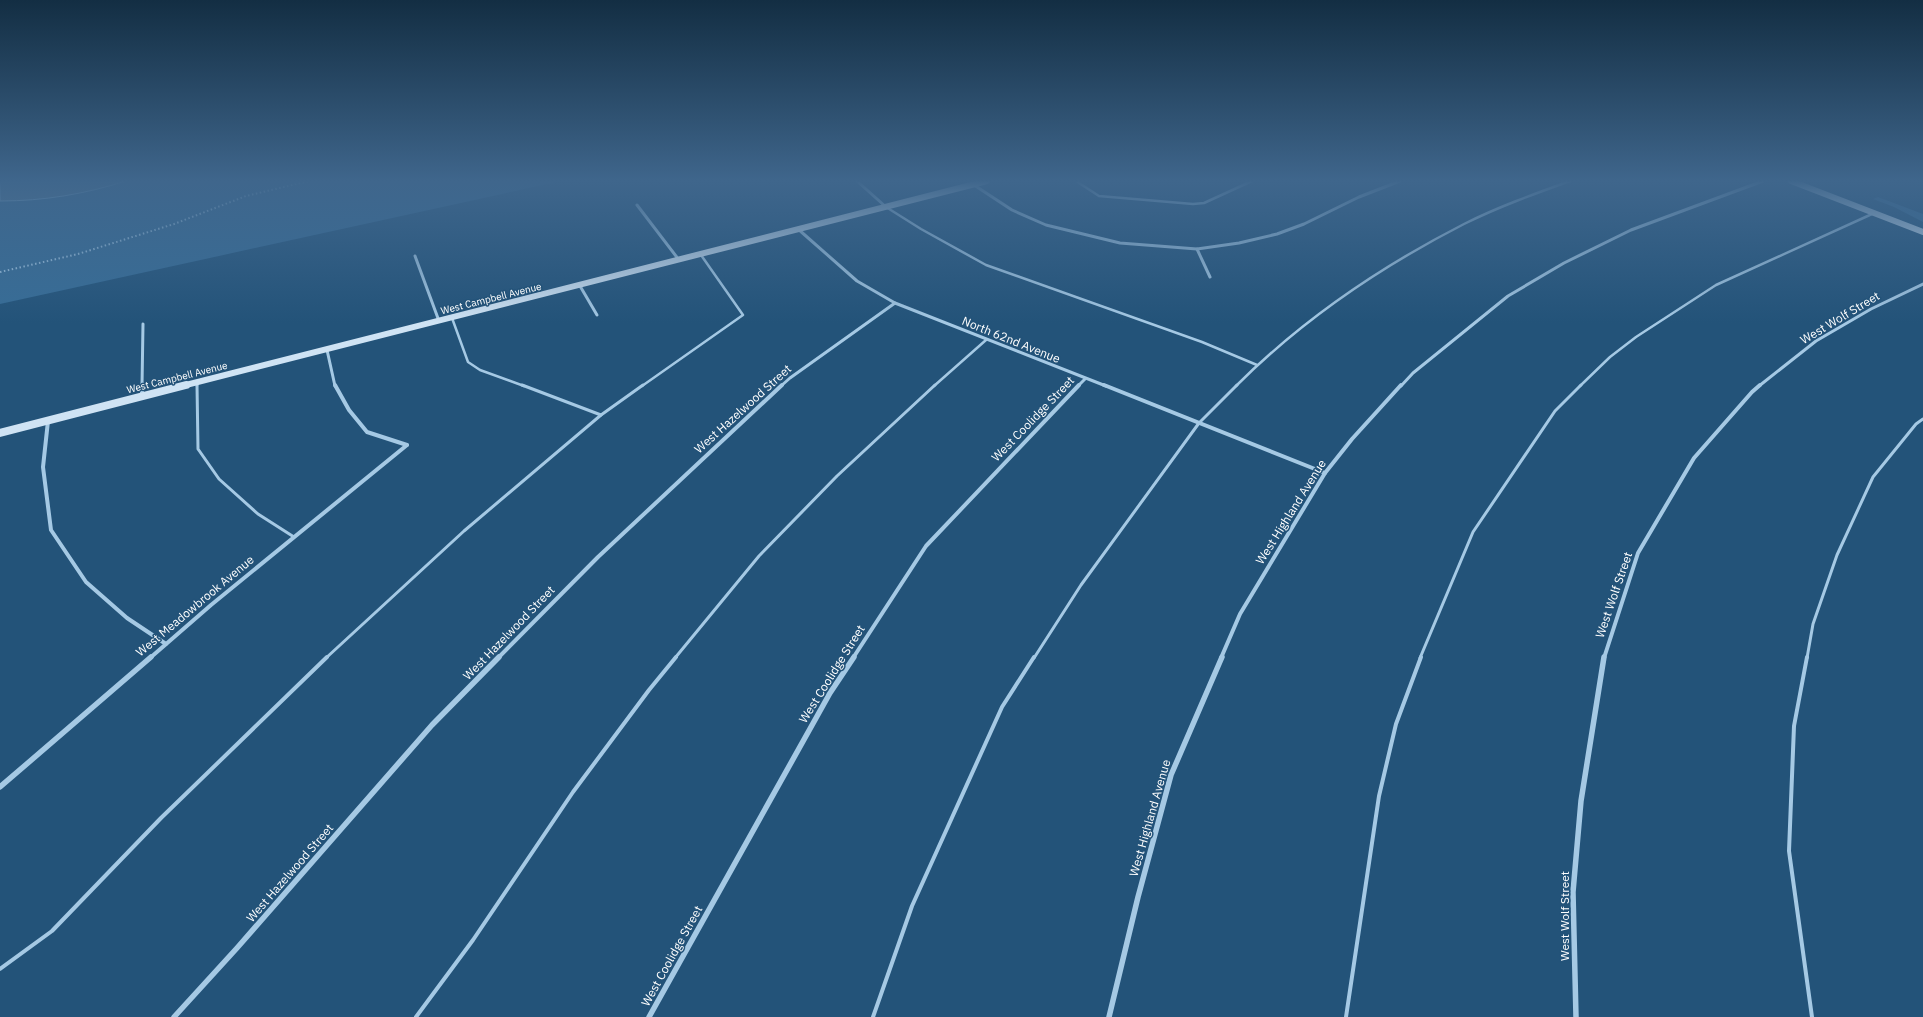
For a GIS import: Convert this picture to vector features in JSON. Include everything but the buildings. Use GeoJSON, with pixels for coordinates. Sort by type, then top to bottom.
{"type":"FeatureCollection","features":[{"type":"Feature","properties":{"kind":"street"},"geometry":{"type":"LineString","coordinates":[[655,228],[679,260]]}},
{"type":"Feature","properties":{"kind":"street"},"geometry":{"type":"LineString","coordinates":[[1060,228],[1120,243],[1197,248],[1239,243],[1292,228]]}},
{"type":"Feature","properties":{"kind":"street","name":"West Highland Avenue"},"geometry":{"type":"LineString","coordinates":[[1109,1017],[1138,897],[1171,775],[1240,614],[1325,473],[1352,439],[1413,373],[1462,332],[1508,296],[1564,263],[1635,228]]}},
{"type":"Feature","properties":{"kind":"street","name":"North 62nd Avenue"},"geometry":{"type":"LineString","coordinates":[[798,229],[857,281],[895,303],[1325,473]]}},
{"type":"Feature","properties":{"kind":"street","name":"West Campbell Avenue"},"geometry":{"type":"LineString","coordinates":[[0,433],[580,286],[798,229]]}},
{"type":"Feature","properties":{"kind":"street"},"geometry":{"type":"LineString","coordinates":[[1197,248],[1210,277]]}},
{"type":"Feature","properties":{"kind":"street"},"geometry":{"type":"LineString","coordinates":[[415,256],[439,322]]}},
{"type":"Feature","properties":{"kind":"street","name":"West Wolf Street"},"geometry":{"type":"LineString","coordinates":[[1576,1017],[1572,892],[1581,801],[1604,656],[1638,553],[1694,458],[1752,392],[1816,341],[1871,309],[1923,284]]}},
{"type":"Feature","properties":{"kind":"street"},"geometry":{"type":"LineString","coordinates":[[580,286],[597,315]]}},
{"type":"Feature","properties":{"kind":"street","name":"West Hazelwood Street"},"geometry":{"type":"LineString","coordinates":[[174,1017],[237,948],[432,725],[598,557],[790,378],[895,303]]}},
{"type":"Feature","properties":{"kind":"street"},"geometry":{"type":"LineString","coordinates":[[142,397],[143,324]]}},
{"type":"Feature","properties":{"kind":"street","name":"West Meadowbrook Avenue"},"geometry":{"type":"LineString","coordinates":[[0,787],[24,768],[166,644],[407,445],[367,432],[348,410],[336,389],[327,350]]}},
{"type":"Feature","properties":{"kind":"street","name":"West Coolidge Street"},"geometry":{"type":"LineString","coordinates":[[649,1017],[830,693],[926,546],[1084,379]]}},
{"type":"Feature","properties":{"kind":"street"},"geometry":{"type":"LineString","coordinates":[[48,421],[43,467],[51,530],[86,582],[127,618],[166,644]]}},
{"type":"Feature","properties":{"kind":"lane"},"geometry":{"type":"LineString","coordinates":[[920,228],[986,265],[1202,342],[1257,365]]}},
{"type":"Feature","properties":{"kind":"lane"},"geometry":{"type":"LineString","coordinates":[[874,1017],[912,906],[1002,707],[1080,585],[1199,423],[1257,365],[1320,312],[1371,278],[1456,228]]}},
{"type":"Feature","properties":{"kind":"lane"},"geometry":{"type":"LineString","coordinates":[[1346,1017],[1379,796],[1396,724],[1431,629],[1473,532],[1506,481],[1555,411],[1610,357],[1636,337],[1716,286],[1796,247],[1839,228]]}},
{"type":"Feature","properties":{"kind":"lane"},"geometry":{"type":"LineString","coordinates":[[0,969],[52,931],[161,818],[331,653],[464,531],[602,415],[743,315],[701,255]]}},
{"type":"Feature","properties":{"kind":"lane"},"geometry":{"type":"LineString","coordinates":[[452,318],[468,362],[480,370],[602,415]]}},
{"type":"Feature","properties":{"kind":"lane"},"geometry":{"type":"LineString","coordinates":[[416,1017],[473,940],[587,773],[649,690],[759,556],[837,476],[915,403],[986,340]]}},
{"type":"Feature","properties":{"kind":"lane"},"geometry":{"type":"LineString","coordinates":[[197,382],[198,449],[219,479],[258,514],[294,537]]}},
{"type":"Feature","properties":{"kind":"lane"},"geometry":{"type":"LineString","coordinates":[[1812,1017],[1789,851],[1794,726],[1808,647],[1813,624],[1837,555],[1874,477],[1916,424],[1923,419]]}},
{"type":"Feature","properties":{"kind":"path"},"geometry":{"type":"LineString","coordinates":[[0,272],[78,254],[160,228]]}},
{"type":"Feature","properties":{"kind":"shaded area"},"geometry":{"type":"Polygon","coordinates":[[[0,228],[345,228],[0,304],[0,228]]]}}]}
